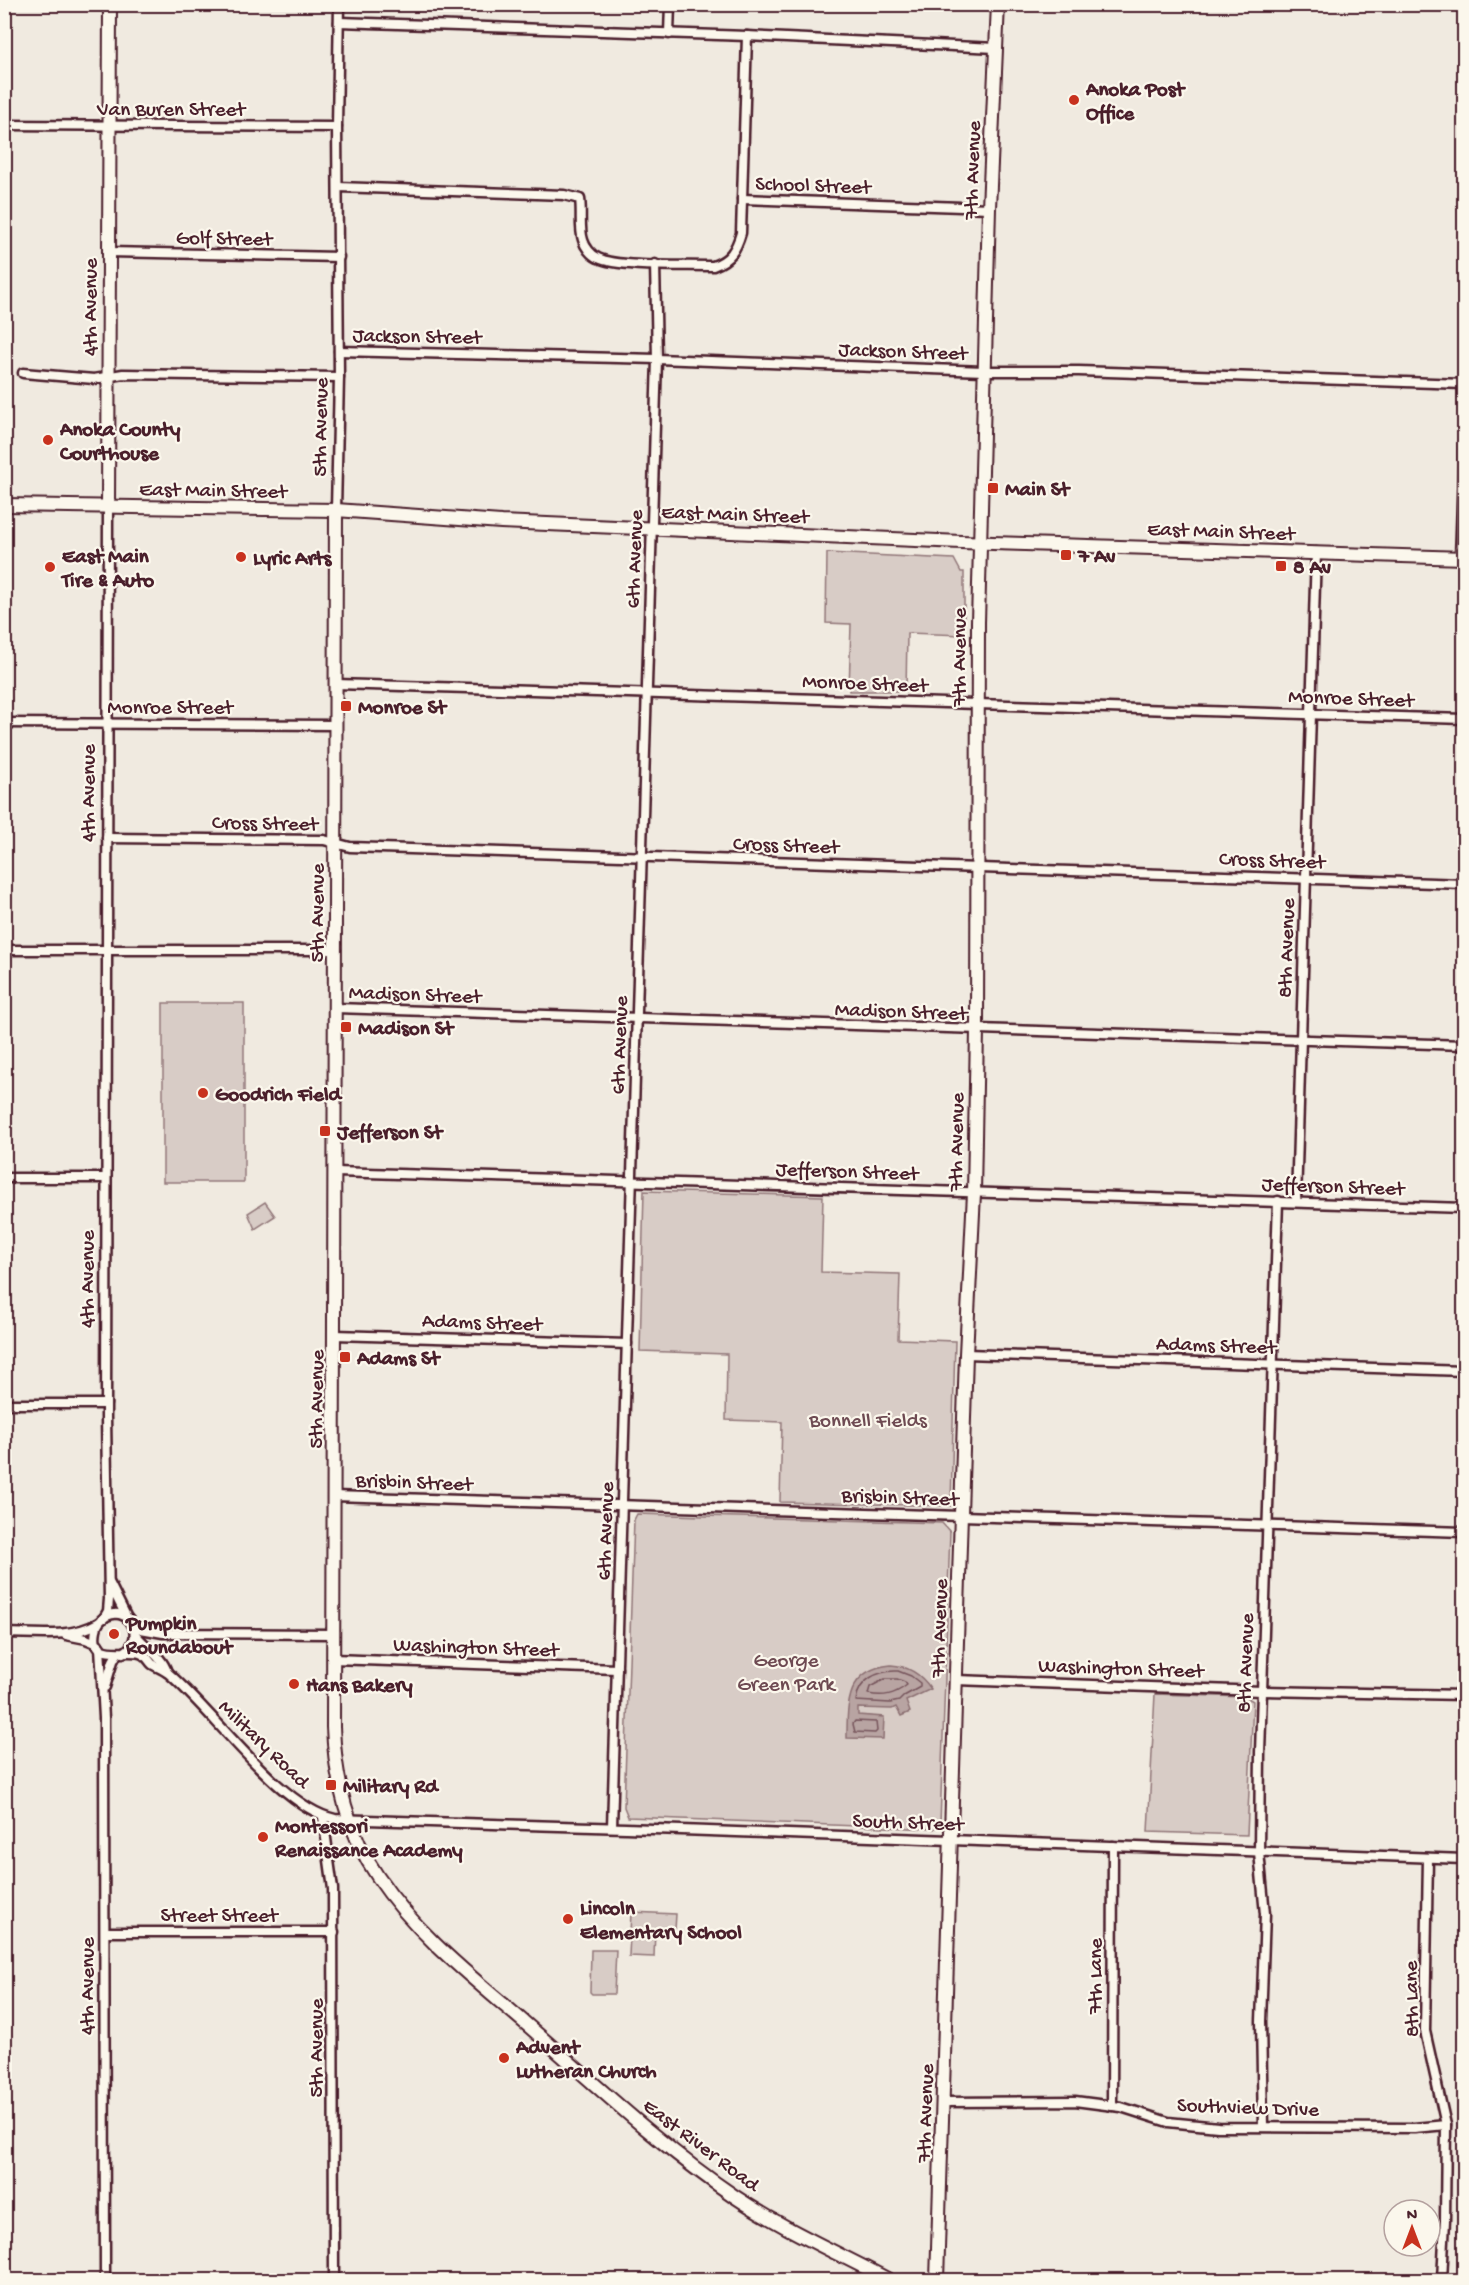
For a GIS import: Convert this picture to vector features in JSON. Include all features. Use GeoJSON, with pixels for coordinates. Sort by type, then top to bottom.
{"type":"FeatureCollection","features":[{"type":"Feature","properties":{"kind":"main road","name":"4th Avenue"},"geometry":{"type":"LineString","coordinates":[[108,507],[110,4]]}},
{"type":"Feature","properties":{"kind":"main road","name":"7th Avenue"},"geometry":{"type":"LineString","coordinates":[[937,2280],[966,1353],[974,1192],[980,543],[989,208],[998,4]]}},
{"type":"Feature","properties":{"kind":"main road","name":"East Main Street"},"geometry":{"type":"LineString","coordinates":[[4,505],[336,510],[501,522],[980,543],[1462,557]]}},
{"type":"Feature","properties":{"kind":"main road","name":"5th Avenue"},"geometry":{"type":"LineString","coordinates":[[336,510],[333,1659],[335,1755],[339,1782],[350,1821]]}},
{"type":"Feature","properties":{"kind":"main road","name":"East River Road"},"geometry":{"type":"LineString","coordinates":[[350,1821],[376,1876],[401,1908],[443,1953],[672,2150],[736,2197],[796,2232],[889,2280]]}},
{"type":"Feature","properties":{"kind":"street","name":"5th Avenue"},"geometry":{"type":"LineString","coordinates":[[336,510],[339,377],[337,127],[339,4]]}},
{"type":"Feature","properties":{"kind":"street"},"geometry":{"type":"LineString","coordinates":[[669,34],[670,4]]}},
{"type":"Feature","properties":{"kind":"street"},"geometry":{"type":"LineString","coordinates":[[339,22],[747,36],[996,48]]}},
{"type":"Feature","properties":{"kind":"street"},"geometry":{"type":"LineString","coordinates":[[742,199],[747,36]]}},
{"type":"Feature","properties":{"kind":"street","name":"Van Buren Street"},"geometry":{"type":"LineString","coordinates":[[4,125],[337,127]]}},
{"type":"Feature","properties":{"kind":"street","name":"School Street"},"geometry":{"type":"LineString","coordinates":[[338,187],[564,195],[580,199],[583,241],[596,257],[621,262],[713,266],[730,256],[737,246],[741,233],[742,199],[989,208]]}},
{"type":"Feature","properties":{"kind":"street","name":"Golf Street"},"geometry":{"type":"LineString","coordinates":[[109,252],[339,257]]}},
{"type":"Feature","properties":{"kind":"street","name":"6th Avenue"},"geometry":{"type":"LineString","coordinates":[[612,1827],[657,359],[655,264]]}},
{"type":"Feature","properties":{"kind":"street","name":"Jackson Street"},"geometry":{"type":"LineString","coordinates":[[339,351],[657,359],[984,371],[1090,371],[1464,384]]}},
{"type":"Feature","properties":{"kind":"street"},"geometry":{"type":"LineString","coordinates":[[23,374],[94,379],[109,375],[339,377]]}},
{"type":"Feature","properties":{"kind":"street"},"geometry":{"type":"LineString","coordinates":[[1462,557],[1464,445]]}},
{"type":"Feature","properties":{"kind":"street","name":"4th Avenue"},"geometry":{"type":"LineString","coordinates":[[101,1620],[108,1611],[106,1178],[108,507]]}},
{"type":"Feature","properties":{"kind":"street","name":"8th Avenue"},"geometry":{"type":"LineString","coordinates":[[1296,1201],[1316,552]]}},
{"type":"Feature","properties":{"kind":"street","name":"Monroe Street"},"geometry":{"type":"LineString","coordinates":[[336,684],[1464,719]]}},
{"type":"Feature","properties":{"kind":"street","name":"Monroe Street"},"geometry":{"type":"LineString","coordinates":[[4,723],[336,725]]}},
{"type":"Feature","properties":{"kind":"street","name":"Cross Street"},"geometry":{"type":"LineString","coordinates":[[107,838],[324,840],[351,847],[1464,884]]}},
{"type":"Feature","properties":{"kind":"street","name":"Madison Street"},"geometry":{"type":"LineString","coordinates":[[4,950],[336,950]]}},
{"type":"Feature","properties":{"kind":"street","name":"Madison Street"},"geometry":{"type":"LineString","coordinates":[[336,1008],[1464,1045]]}},
{"type":"Feature","properties":{"kind":"street","name":"Jefferson Street"},"geometry":{"type":"LineString","coordinates":[[336,1172],[1464,1208]]}},
{"type":"Feature","properties":{"kind":"street"},"geometry":{"type":"LineString","coordinates":[[4,1178],[106,1178]]}},
{"type":"Feature","properties":{"kind":"street","name":"8th Avenue"},"geometry":{"type":"LineString","coordinates":[[1263,2127],[1261,2021],[1265,1914],[1259,1852],[1266,1526],[1274,1364],[1278,1201]]}},
{"type":"Feature","properties":{"kind":"street","name":"Adams Street"},"geometry":{"type":"LineString","coordinates":[[335,1335],[627,1344]]}},
{"type":"Feature","properties":{"kind":"street","name":"Adams Street"},"geometry":{"type":"LineString","coordinates":[[966,1353],[1464,1371]]}},
{"type":"Feature","properties":{"kind":"street"},"geometry":{"type":"LineString","coordinates":[[4,1404],[106,1404]]}},
{"type":"Feature","properties":{"kind":"street","name":"Brisbin Street"},"geometry":{"type":"LineString","coordinates":[[333,1496],[1464,1532]]}},
{"type":"Feature","properties":{"kind":"street","name":"4th Avenue"},"geometry":{"type":"LineString","coordinates":[[108,1581],[130,1621]]}},
{"type":"Feature","properties":{"kind":"street"},"geometry":{"type":"LineString","coordinates":[[4,1633],[57,1633],[82,1630],[113,1614],[130,1621],[141,1629],[163,1633],[333,1635]]}},
{"type":"Feature","properties":{"kind":"street"},"geometry":{"type":"LineString","coordinates":[[99,1646],[95,1631],[101,1620]]}},
{"type":"Feature","properties":{"kind":"street"},"geometry":{"type":"LineString","coordinates":[[57,1633],[86,1639],[107,1653],[120,1653],[131,1646],[135,1634],[130,1621]]}},
{"type":"Feature","properties":{"kind":"street","name":"Military Road"},"geometry":{"type":"LineString","coordinates":[[135,1634],[143,1645],[164,1663],[167,1672]]}},
{"type":"Feature","properties":{"kind":"street","name":"4th Avenue"},"geometry":{"type":"LineString","coordinates":[[99,1646],[104,1691],[105,2280]]}},
{"type":"Feature","properties":{"kind":"street","name":"4th Avenue"},"geometry":{"type":"LineString","coordinates":[[104,1691],[113,1661],[120,1653]]}},
{"type":"Feature","properties":{"kind":"street","name":"Military Road"},"geometry":{"type":"LineString","coordinates":[[120,1653],[143,1654],[167,1672],[280,1786],[323,1817],[350,1821]]}},
{"type":"Feature","properties":{"kind":"street","name":"Washington Street"},"geometry":{"type":"LineString","coordinates":[[333,1659],[617,1670]]}},
{"type":"Feature","properties":{"kind":"street","name":"Washington Street"},"geometry":{"type":"LineString","coordinates":[[956,1680],[1262,1691],[1464,1695]]}},
{"type":"Feature","properties":{"kind":"street","name":"5th Avenue"},"geometry":{"type":"LineString","coordinates":[[323,1817],[332,1874],[334,1932],[334,2280]]}},
{"type":"Feature","properties":{"kind":"street","name":"South Street"},"geometry":{"type":"LineString","coordinates":[[350,1821],[612,1827],[1464,1859]]}},
{"type":"Feature","properties":{"kind":"street","name":"7th Lane"},"geometry":{"type":"LineString","coordinates":[[1112,2106],[1113,1846]]}},
{"type":"Feature","properties":{"kind":"street","name":"8th Lane"},"geometry":{"type":"LineString","coordinates":[[1428,1858],[1425,2031],[1446,2125],[1442,2280]]}},
{"type":"Feature","properties":{"kind":"street","name":"Street Street"},"geometry":{"type":"LineString","coordinates":[[105,1932],[334,1932]]}},
{"type":"Feature","properties":{"kind":"street","name":"Southview Drive"},"geometry":{"type":"LineString","coordinates":[[944,2102],[1075,2101],[1112,2106],[1168,2122],[1218,2127],[1414,2128],[1446,2125]]}},
{"type":"Feature","properties":{"kind":"green space"},"geometry":{"type":"Polygon","coordinates":[[[827,553],[954,559],[961,572],[964,572],[964,635],[907,633],[906,691],[849,691],[851,624],[826,623],[827,553]]]}},
{"type":"Feature","properties":{"kind":"green space","name":"Goodrich Field"},"geometry":{"type":"Polygon","coordinates":[[[163,1003],[244,1003],[244,1182],[163,1182],[163,1003]]]}},
{"type":"Feature","properties":{"kind":"green space","name":"Bonnell Fields"},"geometry":{"type":"Polygon","coordinates":[[[644,1191],[823,1196],[821,1272],[900,1274],[898,1339],[955,1341],[951,1506],[780,1502],[782,1422],[726,1420],[727,1354],[640,1351],[644,1191]]]}},
{"type":"Feature","properties":{"kind":"green space"},"geometry":{"type":"Polygon","coordinates":[[[265,1202],[275,1216],[255,1229],[248,1213],[265,1202]]]}},
{"type":"Feature","properties":{"kind":"green space","name":"George Green Park"},"geometry":{"type":"Polygon","coordinates":[[[637,1514],[942,1523],[950,1532],[940,1824],[934,1829],[628,1817],[624,1807],[634,1520],[637,1514]]]}},
{"type":"Feature","properties":{"kind":"green space"},"geometry":{"type":"Polygon","coordinates":[[[1155,1694],[1246,1697],[1253,1701],[1247,1835],[1148,1832],[1155,1694]]]}},
{"type":"Feature","properties":{"kind":"green space"},"geometry":{"type":"Polygon","coordinates":[[[631,1912],[676,1914],[675,1930],[655,1930],[654,1957],[629,1956],[631,1912]]]}},
{"type":"Feature","properties":{"kind":"green space"},"geometry":{"type":"Polygon","coordinates":[[[591,1950],[616,1950],[614,1994],[592,1994],[590,1992],[591,1950]]]}},
{"type":"Feature","properties":{"kind":"water"},"geometry":{"type":"Polygon","coordinates":[[[891,1665],[914,1672],[931,1689],[906,1701],[910,1712],[901,1716],[896,1707],[892,1709],[858,1708],[858,1715],[884,1717],[883,1739],[847,1738],[849,1701],[852,1690],[866,1673],[891,1665]]]}},
{"type":"Feature","properties":{"kind":"place","name":"Anoka Post Office"},"geometry":{"type":"Point","coordinates":[1074,100]}},
{"type":"Feature","properties":{"kind":"place","name":"Anoka County Courthouse"},"geometry":{"type":"Point","coordinates":[48,440]}},
{"type":"Feature","properties":{"kind":"place","name":"Main St"},"geometry":{"type":"Point","coordinates":[993,488]}},
{"type":"Feature","properties":{"kind":"place","name":"7 Av"},"geometry":{"type":"Point","coordinates":[1066,555]}},
{"type":"Feature","properties":{"kind":"place","name":"Lyric Arts"},"geometry":{"type":"Point","coordinates":[241,557]}},
{"type":"Feature","properties":{"kind":"place","name":"8 Av"},"geometry":{"type":"Point","coordinates":[1281,566]}},
{"type":"Feature","properties":{"kind":"place","name":"East Main Tire & Auto"},"geometry":{"type":"Point","coordinates":[50,567]}},
{"type":"Feature","properties":{"kind":"place","name":"Monroe St"},"geometry":{"type":"Point","coordinates":[346,706]}},
{"type":"Feature","properties":{"kind":"place","name":"Madison St"},"geometry":{"type":"Point","coordinates":[346,1027]}},
{"type":"Feature","properties":{"kind":"place","name":"Goodrich Field"},"geometry":{"type":"Point","coordinates":[203,1093]}},
{"type":"Feature","properties":{"kind":"place","name":"Jefferson St"},"geometry":{"type":"Point","coordinates":[325,1131]}},
{"type":"Feature","properties":{"kind":"place","name":"Adams St"},"geometry":{"type":"Point","coordinates":[345,1357]}},
{"type":"Feature","properties":{"kind":"place","name":"Pumpkin Roundabout"},"geometry":{"type":"Point","coordinates":[114,1634]}},
{"type":"Feature","properties":{"kind":"place","name":"Hans Bakery"},"geometry":{"type":"Point","coordinates":[294,1684]}},
{"type":"Feature","properties":{"kind":"place","name":"Military Rd"},"geometry":{"type":"Point","coordinates":[331,1785]}},
{"type":"Feature","properties":{"kind":"place","name":"Montessori Renaissance Academy"},"geometry":{"type":"Point","coordinates":[263,1837]}},
{"type":"Feature","properties":{"kind":"place","name":"Lincoln Elementary School"},"geometry":{"type":"Point","coordinates":[568,1919]}},
{"type":"Feature","properties":{"kind":"place","name":"Advent Lutheran Church"},"geometry":{"type":"Point","coordinates":[504,2058]}}]}
